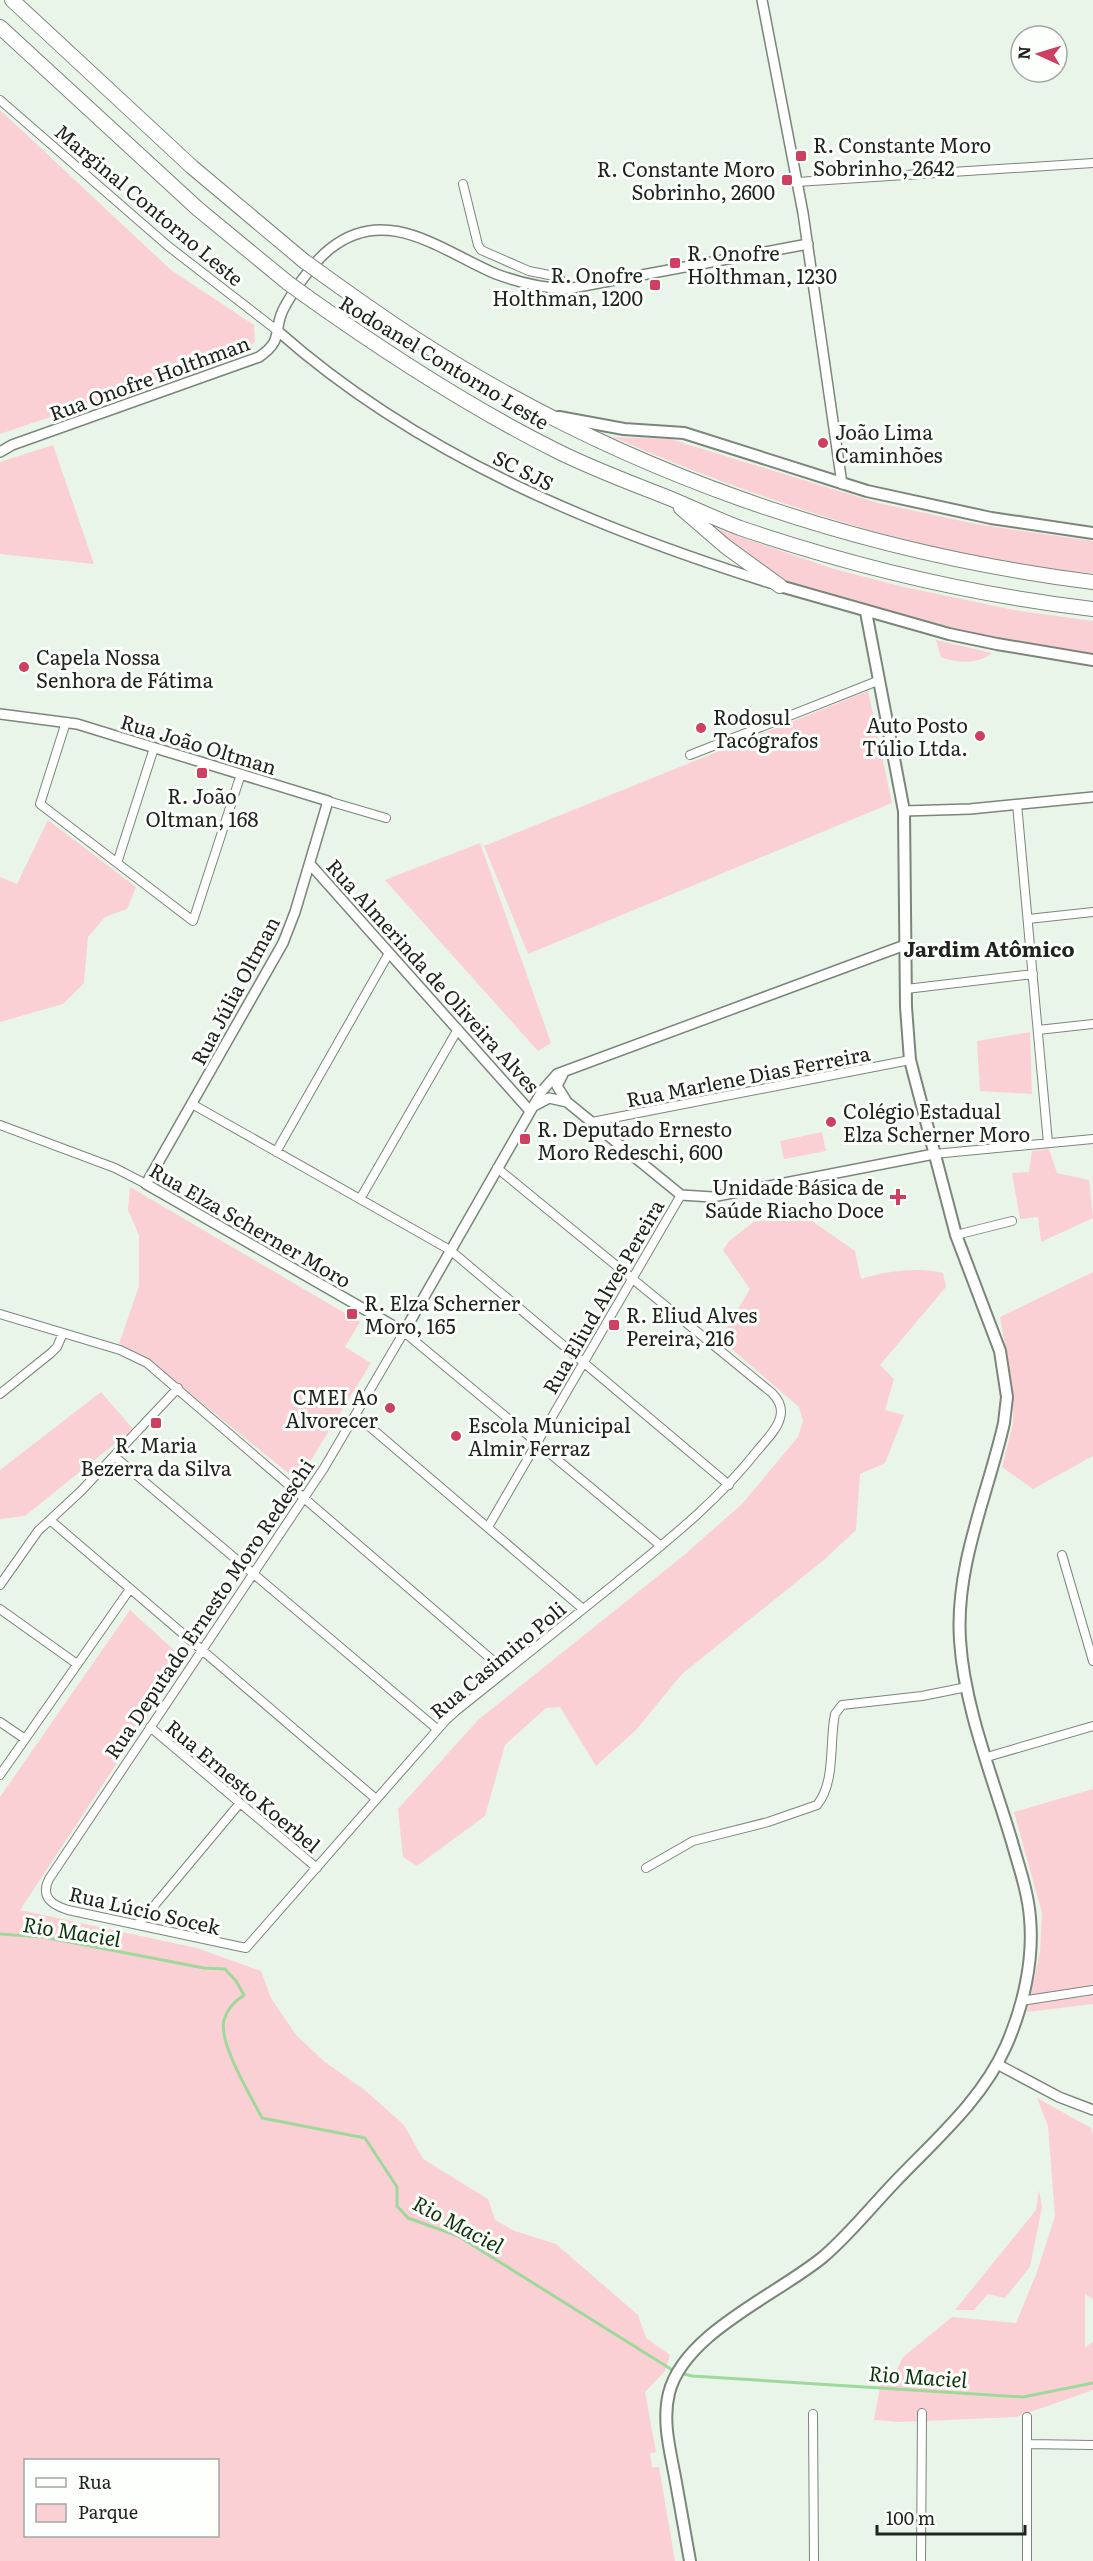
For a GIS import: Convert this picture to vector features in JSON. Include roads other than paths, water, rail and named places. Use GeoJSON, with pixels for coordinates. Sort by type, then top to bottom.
{"type":"FeatureCollection","features":[{"type":"Feature","properties":{"kind":"highway","name":"Rodoanel Contorno Leste"},"geometry":{"type":"LineString","coordinates":[[12,0],[192,167],[304,261],[420,342],[547,414],[664,469],[739,498],[824,526],[925,554],[991,568],[1093,582]]}},
{"type":"Feature","properties":{"kind":"highway","name":"Rodoanel Contorno Leste"},"geometry":{"type":"LineString","coordinates":[[0,27],[198,209],[288,283],[428,378],[523,434],[609,475],[738,527],[888,571],[992,594],[1093,609]]}},
{"type":"Feature","properties":{"kind":"highway"},"geometry":{"type":"LineString","coordinates":[[671,499],[725,546],[780,586]]}},
{"type":"Feature","properties":{"kind":"main road"},"geometry":{"type":"LineString","coordinates":[[547,414],[624,429],[684,433],[842,484],[991,518],[1093,533]]}},
{"type":"Feature","properties":{"kind":"main road"},"geometry":{"type":"LineString","coordinates":[[780,586],[866,612],[997,644],[1093,660]]}},
{"type":"Feature","properties":{"kind":"main road"},"geometry":{"type":"LineString","coordinates":[[690,2561],[667,2424],[667,2401],[682,2365],[704,2340],[804,2272],[834,2247],[961,2114],[987,2082],[1015,2022],[1030,1952],[1028,1904],[967,1687],[960,1638],[961,1598],[970,1550],[1002,1434],[1007,1397],[1000,1350],[956,1235],[910,1060],[906,989],[904,811],[866,612]]}},
{"type":"Feature","properties":{"kind":"street"},"geometry":{"type":"LineString","coordinates":[[762,0],[808,244],[842,484]]}},
{"type":"Feature","properties":{"kind":"street","name":"Marginal Contorno Leste"},"geometry":{"type":"LineString","coordinates":[[0,100],[168,246],[279,332]]}},
{"type":"Feature","properties":{"kind":"street"},"geometry":{"type":"LineString","coordinates":[[797,182],[1093,163]]}},
{"type":"Feature","properties":{"kind":"street"},"geometry":{"type":"LineString","coordinates":[[463,184],[481,250],[529,271],[559,277],[567,289]]}},
{"type":"Feature","properties":{"kind":"street","name":"Rua Onofre Holthman"},"geometry":{"type":"LineString","coordinates":[[0,452],[12,445],[249,362],[268,351],[279,332],[283,311],[319,260],[339,242],[366,230],[380,229],[408,234],[510,279],[546,288],[567,289],[808,244]]}},
{"type":"Feature","properties":{"kind":"street","name":"SC SJS"},"geometry":{"type":"LineString","coordinates":[[279,332],[325,371],[375,405],[505,480],[627,535],[780,586]]}},
{"type":"Feature","properties":{"kind":"street"},"geometry":{"type":"LineString","coordinates":[[690,755],[880,680]]}},
{"type":"Feature","properties":{"kind":"street","name":"Rua João Oltman"},"geometry":{"type":"LineString","coordinates":[[0,714],[66,722],[386,818]]}},
{"type":"Feature","properties":{"kind":"street"},"geometry":{"type":"LineString","coordinates":[[66,722],[40,804],[193,921],[241,774]]}},
{"type":"Feature","properties":{"kind":"street"},"geometry":{"type":"LineString","coordinates":[[117,863],[154,748]]}},
{"type":"Feature","properties":{"kind":"street"},"geometry":{"type":"LineString","coordinates":[[904,811],[1017,804],[1093,796]]}},
{"type":"Feature","properties":{"kind":"street","name":"Rua Júlia Oltman"},"geometry":{"type":"LineString","coordinates":[[146,1184],[283,943],[310,864],[328,801]]}},
{"type":"Feature","properties":{"kind":"street"},"geometry":{"type":"LineString","coordinates":[[1017,804],[1048,1143]]}},
{"type":"Feature","properties":{"kind":"street","name":"Rua Almerinda de Oliveira Alves"},"geometry":{"type":"LineString","coordinates":[[310,864],[530,1111]]}},
{"type":"Feature","properties":{"kind":"street"},"geometry":{"type":"LineString","coordinates":[[1028,919],[1093,912]]}},
{"type":"Feature","properties":{"kind":"street","name":"Rua Deputado Ernesto Moro Redeschi"},"geometry":{"type":"LineString","coordinates":[[45,1892],[49,1879],[304,1497],[356,1415],[548,1082],[569,1068],[905,945]]}},
{"type":"Feature","properties":{"kind":"street"},"geometry":{"type":"LineString","coordinates":[[276,1152],[389,952]]}},
{"type":"Feature","properties":{"kind":"street"},"geometry":{"type":"LineString","coordinates":[[906,989],[1033,974]]}},
{"type":"Feature","properties":{"kind":"street"},"geometry":{"type":"LineString","coordinates":[[1038,1030],[1093,1024]]}},
{"type":"Feature","properties":{"kind":"street"},"geometry":{"type":"LineString","coordinates":[[360,1199],[458,1029]]}},
{"type":"Feature","properties":{"kind":"street","name":"Rua Marlene Dias Ferreira"},"geometry":{"type":"LineString","coordinates":[[592,1122],[910,1060]]}},
{"type":"Feature","properties":{"kind":"street"},"geometry":{"type":"LineString","coordinates":[[569,1068],[561,1076],[557,1086],[567,1102],[681,1195]]}},
{"type":"Feature","properties":{"kind":"street"},"geometry":{"type":"LineString","coordinates":[[530,1111],[544,1099],[567,1102]]}},
{"type":"Feature","properties":{"kind":"street"},"geometry":{"type":"LineString","coordinates":[[192,1104],[450,1250],[729,1485]]}},
{"type":"Feature","properties":{"kind":"street","name":"Rua Elza Scherner Moro"},"geometry":{"type":"LineString","coordinates":[[0,1125],[115,1168],[404,1332],[661,1546]]}},
{"type":"Feature","properties":{"kind":"street","name":"Rua Eliud Alves Pereira"},"geometry":{"type":"LineString","coordinates":[[488,1527],[681,1195],[712,1197],[934,1154],[1093,1139]]}},
{"type":"Feature","properties":{"kind":"street"},"geometry":{"type":"LineString","coordinates":[[497,1168],[633,1279]]}},
{"type":"Feature","properties":{"kind":"street"},"geometry":{"type":"LineString","coordinates":[[956,1235],[1012,1221]]}},
{"type":"Feature","properties":{"kind":"street","name":"Rua Casimiro Poli"},"geometry":{"type":"LineString","coordinates":[[246,1948],[437,1729],[456,1711],[702,1512],[729,1485],[779,1422],[781,1411],[777,1398],[772,1393],[633,1279]]}},
{"type":"Feature","properties":{"kind":"street"},"geometry":{"type":"LineString","coordinates":[[0,1314],[138,1357],[178,1388],[505,1671]]}},
{"type":"Feature","properties":{"kind":"street"},"geometry":{"type":"LineString","coordinates":[[0,1394],[51,1353],[57,1347],[63,1333]]}},
{"type":"Feature","properties":{"kind":"street"},"geometry":{"type":"LineString","coordinates":[[0,1585],[38,1531],[114,1456],[178,1388]]}},
{"type":"Feature","properties":{"kind":"street"},"geometry":{"type":"LineString","coordinates":[[356,1415],[584,1609]]}},
{"type":"Feature","properties":{"kind":"street"},"geometry":{"type":"LineString","coordinates":[[114,1456],[437,1729]]}},
{"type":"Feature","properties":{"kind":"street"},"geometry":{"type":"LineString","coordinates":[[50,1520],[376,1799]]}},
{"type":"Feature","properties":{"kind":"street"},"geometry":{"type":"LineString","coordinates":[[1062,1555],[1093,1661]]}},
{"type":"Feature","properties":{"kind":"street"},"geometry":{"type":"LineString","coordinates":[[0,1775],[130,1589]]}},
{"type":"Feature","properties":{"kind":"street"},"geometry":{"type":"LineString","coordinates":[[0,1610],[77,1665]]}},
{"type":"Feature","properties":{"kind":"street"},"geometry":{"type":"LineString","coordinates":[[646,1868],[693,1841],[768,1822],[817,1805],[822,1799],[827,1781],[835,1714],[842,1705],[922,1696],[967,1687]]}},
{"type":"Feature","properties":{"kind":"street"},"geometry":{"type":"LineString","coordinates":[[0,1722],[25,1739]]}},
{"type":"Feature","properties":{"kind":"street"},"geometry":{"type":"LineString","coordinates":[[987,1757],[1093,1726]]}},
{"type":"Feature","properties":{"kind":"street","name":"Rua Ernesto Koerbel"},"geometry":{"type":"LineString","coordinates":[[150,1727],[317,1868]]}},
{"type":"Feature","properties":{"kind":"street"},"geometry":{"type":"LineString","coordinates":[[138,1925],[240,1803]]}},
{"type":"Feature","properties":{"kind":"street","name":"Rua Lúcio Socek"},"geometry":{"type":"LineString","coordinates":[[45,1892],[46,1897],[58,1907],[246,1948]]}},
{"type":"Feature","properties":{"kind":"street"},"geometry":{"type":"LineString","coordinates":[[1021,2001],[1093,1990]]}},
{"type":"Feature","properties":{"kind":"street"},"geometry":{"type":"LineString","coordinates":[[997,2064],[1059,2097],[1093,2110]]}},
{"type":"Feature","properties":{"kind":"street"},"geometry":{"type":"LineString","coordinates":[[921,2561],[922,2413]]}},
{"type":"Feature","properties":{"kind":"street"},"geometry":{"type":"LineString","coordinates":[[813,2414],[814,2561]]}},
{"type":"Feature","properties":{"kind":"street"},"geometry":{"type":"LineString","coordinates":[[1027,2417],[1027,2561]]}},
{"type":"Feature","properties":{"kind":"street"},"geometry":{"type":"LineString","coordinates":[[1027,2444],[1093,2445]]}},
{"type":"Feature","properties":{"kind":"waterway","name":"Rio Maciel"},"geometry":{"type":"LineString","coordinates":[[0,1934],[43,1937],[204,1968],[225,1969],[236,1981],[244,1995],[225,2016],[223,2030],[230,2055],[262,2118],[365,2138],[397,2187],[397,2206],[408,2218],[458,2236],[674,2371]]}},
{"type":"Feature","properties":{"kind":"waterway","name":"Rio Maciel"},"geometry":{"type":"LineString","coordinates":[[680,2373],[692,2376],[1023,2397],[1093,2383]]}},
{"type":"Feature","properties":{"kind":"place","name":"R. Constante Moro Sobrinho, 2642"},"geometry":{"type":"Point","coordinates":[801,156]}},
{"type":"Feature","properties":{"kind":"place","name":"R. Constante Moro Sobrinho, 2600"},"geometry":{"type":"Point","coordinates":[787,180]}},
{"type":"Feature","properties":{"kind":"place","name":"R. Onofre Holthman, 1230"},"geometry":{"type":"Point","coordinates":[675,263]}},
{"type":"Feature","properties":{"kind":"place","name":"R. Onofre Holthman, 1200"},"geometry":{"type":"Point","coordinates":[655,285]}},
{"type":"Feature","properties":{"kind":"place","name":"João Lima Caminhões"},"geometry":{"type":"Point","coordinates":[823,443]}},
{"type":"Feature","properties":{"kind":"place","name":"Capela Nossa Senhora de Fátima"},"geometry":{"type":"Point","coordinates":[24,667]}},
{"type":"Feature","properties":{"kind":"place","name":"Rodosul Tacógrafos"},"geometry":{"type":"Point","coordinates":[701,728]}},
{"type":"Feature","properties":{"kind":"place","name":"Auto Posto Túlio Ltda."},"geometry":{"type":"Point","coordinates":[980,736]}},
{"type":"Feature","properties":{"kind":"place","name":"R. João Oltman, 168"},"geometry":{"type":"Point","coordinates":[202,773]}},
{"type":"Feature","properties":{"kind":"place","name":"Colégio Estadual Elza Scherner Moro"},"geometry":{"type":"Point","coordinates":[831,1122]}},
{"type":"Feature","properties":{"kind":"place","name":"R. Deputado Ernesto Moro Redeschi, 600"},"geometry":{"type":"Point","coordinates":[525,1139]}},
{"type":"Feature","properties":{"kind":"place","name":"Unidade Básica de Saúde Riacho Doce"},"geometry":{"type":"Point","coordinates":[898,1197]}},
{"type":"Feature","properties":{"kind":"place","name":"R. Elza Scherner Moro, 165"},"geometry":{"type":"Point","coordinates":[352,1314]}},
{"type":"Feature","properties":{"kind":"place","name":"R. Eliud Alves Pereira, 216"},"geometry":{"type":"Point","coordinates":[614,1325]}},
{"type":"Feature","properties":{"kind":"place","name":"CMEI Ao Alvorecer"},"geometry":{"type":"Point","coordinates":[390,1408]}},
{"type":"Feature","properties":{"kind":"place","name":"R. Maria Bezerra da Silva"},"geometry":{"type":"Point","coordinates":[156,1423]}},
{"type":"Feature","properties":{"kind":"place","name":"Escola Municipal Almir Ferraz"},"geometry":{"type":"Point","coordinates":[456,1436]}},
{"type":"Feature","properties":{"kind":"district","name":"Jardim Atômico"},"geometry":{"type":"Point","coordinates":[989,947]}}]}
